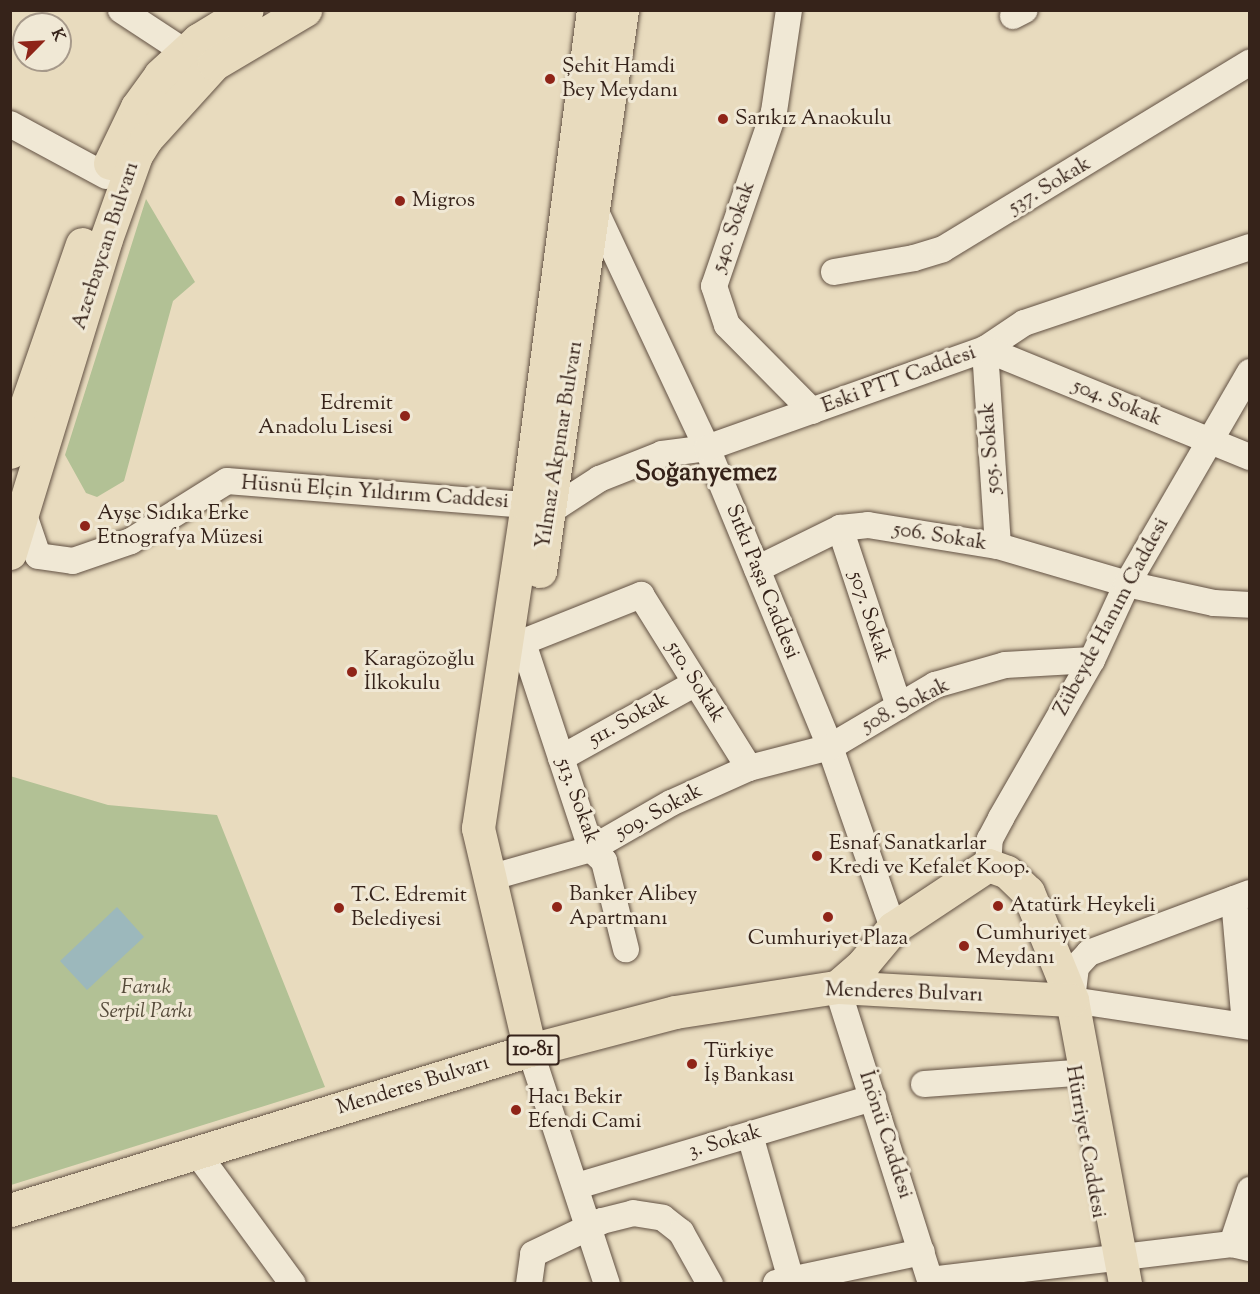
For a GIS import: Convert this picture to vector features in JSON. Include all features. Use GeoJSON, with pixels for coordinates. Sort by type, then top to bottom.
{"type":"FeatureCollection","features":[{"type":"Feature","properties":{"kind":"main road","name":"Azerbaycan Bulvarı"},"geometry":{"type":"LineString","coordinates":[[10,452],[106,176],[137,107],[160,75],[185,52],[247,10]]}},
{"type":"Feature","properties":{"kind":"main road","name":"Azerbaycan Bulvarı"},"geometry":{"type":"LineString","coordinates":[[10,553],[17,508],[136,155],[146,139],[214,64],[305,10]]}},
{"type":"Feature","properties":{"kind":"main road","name":"Yılmaz Akpınar Bulvarı"},"geometry":{"type":"LineString","coordinates":[[489,878],[527,646],[539,508],[593,10]]}},
{"type":"Feature","properties":{"kind":"main road","name":"Yılmaz Akpınar Bulvarı"},"geometry":{"type":"LineString","coordinates":[[530,1050],[478,828],[596,212],[622,10]]}},
{"type":"Feature","properties":{"kind":"main road"},"geometry":{"type":"LineString","coordinates":[[837,987],[863,964],[893,928],[988,866]]}},
{"type":"Feature","properties":{"kind":"main road","name":"Hürriyet Caddesi"},"geometry":{"type":"LineString","coordinates":[[988,866],[1007,872],[1028,892],[1066,1000],[1116,1270]]}},
{"type":"Feature","properties":{"kind":"main road","name":"Menderes Bulvarı"},"geometry":{"type":"LineString","coordinates":[[10,1210],[530,1050],[675,1012],[837,987],[1066,1000]]}},
{"type":"Feature","properties":{"kind":"street"},"geometry":{"type":"LineString","coordinates":[[121,10],[185,52]]}},
{"type":"Feature","properties":{"kind":"street","name":"540. Sokak"},"geometry":{"type":"LineString","coordinates":[[789,10],[774,112],[714,286],[726,325],[771,374],[812,411]]}},
{"type":"Feature","properties":{"kind":"street","name":"537. Sokak"},"geometry":{"type":"LineString","coordinates":[[834,272],[914,258],[943,249],[1067,177],[1250,62]]}},
{"type":"Feature","properties":{"kind":"street"},"geometry":{"type":"LineString","coordinates":[[10,124],[106,176]]}},
{"type":"Feature","properties":{"kind":"street","name":"Sıtkı Paşa Caddesi"},"geometry":{"type":"LineString","coordinates":[[596,212],[707,448],[830,747],[893,928]]}},
{"type":"Feature","properties":{"kind":"street","name":"Eski PTT Caddesi"},"geometry":{"type":"LineString","coordinates":[[539,508],[599,479],[662,454],[707,448],[985,350],[1024,323],[1250,247]]}},
{"type":"Feature","properties":{"kind":"street","name":"504. Sokak"},"geometry":{"type":"LineString","coordinates":[[985,350],[1250,457]]}},
{"type":"Feature","properties":{"kind":"street","name":"505. Sokak"},"geometry":{"type":"LineString","coordinates":[[985,350],[998,546]]}},
{"type":"Feature","properties":{"kind":"street","name":"Zübeyde Hanım Caddesi"},"geometry":{"type":"LineString","coordinates":[[988,866],[990,839],[1092,660],[1127,584],[1250,372]]}},
{"type":"Feature","properties":{"kind":"street","name":"Hüsnü Elçin Yıldırım Caddesi"},"geometry":{"type":"LineString","coordinates":[[17,508],[38,556],[73,561],[131,540],[227,481],[539,508]]}},
{"type":"Feature","properties":{"kind":"street","name":"506. Sokak"},"geometry":{"type":"LineString","coordinates":[[757,569],[840,528],[868,525],[998,546],[1127,584],[1214,603],[1250,605]]}},
{"type":"Feature","properties":{"kind":"street","name":"507. Sokak"},"geometry":{"type":"LineString","coordinates":[[840,528],[899,706]]}},
{"type":"Feature","properties":{"kind":"street","name":"510. Sokak"},"geometry":{"type":"LineString","coordinates":[[527,646],[636,594],[641,595],[749,768]]}},
{"type":"Feature","properties":{"kind":"street","name":"513. Sokak"},"geometry":{"type":"LineString","coordinates":[[527,646],[591,849],[604,861],[626,949]]}},
{"type":"Feature","properties":{"kind":"street","name":"508. Sokak"},"geometry":{"type":"LineString","coordinates":[[830,747],[935,685],[1005,665],[1092,660]]}},
{"type":"Feature","properties":{"kind":"street","name":"511. Sokak"},"geometry":{"type":"LineString","coordinates":[[561,758],[696,683]]}},
{"type":"Feature","properties":{"kind":"street","name":"509. Sokak"},"geometry":{"type":"LineString","coordinates":[[489,878],[591,849],[671,803],[749,768],[830,747]]}},
{"type":"Feature","properties":{"kind":"street"},"geometry":{"type":"LineString","coordinates":[[1066,1000],[1076,966],[1089,953],[1242,896],[1247,1026]]}},
{"type":"Feature","properties":{"kind":"street","name":"İnönü Caddesi"},"geometry":{"type":"LineString","coordinates":[[837,987],[931,1282]]}},
{"type":"Feature","properties":{"kind":"street","name":"10-81"},"geometry":{"type":"LineString","coordinates":[[1066,1000],[1247,1026]]}},
{"type":"Feature","properties":{"kind":"street"},"geometry":{"type":"LineString","coordinates":[[530,1050],[577,1186],[607,1284]]}},
{"type":"Feature","properties":{"kind":"street"},"geometry":{"type":"LineString","coordinates":[[924,1084],[1079,1073]]}},
{"type":"Feature","properties":{"kind":"street","name":"3. Sokak"},"geometry":{"type":"LineString","coordinates":[[577,1186],[873,1098]]}},
{"type":"Feature","properties":{"kind":"street"},"geometry":{"type":"LineString","coordinates":[[750,1135],[783,1282],[922,1252]]}},
{"type":"Feature","properties":{"kind":"street"},"geometry":{"type":"LineString","coordinates":[[197,1153],[293,1284]]}},
{"type":"Feature","properties":{"kind":"street"},"geometry":{"type":"LineString","coordinates":[[931,1282],[1116,1270],[1241,1246],[1250,1190]]}},
{"type":"Feature","properties":{"kind":"street"},"geometry":{"type":"LineString","coordinates":[[529,1284],[533,1254],[589,1230],[602,1221],[633,1214],[663,1218],[681,1232],[710,1284]]}},
{"type":"Feature","properties":{"kind":"green space"},"geometry":{"type":"Polygon","coordinates":[[[146,199],[195,282],[173,301],[124,481],[97,497],[86,493],[65,455],[146,199]]]}},
{"type":"Feature","properties":{"kind":"green space","name":"Faruk Serpil Parkı"},"geometry":{"type":"Polygon","coordinates":[[[10,776],[108,805],[217,815],[325,1087],[11,1185],[10,776]]]}},
{"type":"Feature","properties":{"kind":"water"},"geometry":{"type":"Polygon","coordinates":[[[117,907],[144,937],[87,990],[60,961],[117,907]]]}},
{"type":"Feature","properties":{"kind":"place","name":"Şehit Hamdi Bey Meydanı"},"geometry":{"type":"Point","coordinates":[550,79]}},
{"type":"Feature","properties":{"kind":"place","name":"Sarıkız Anaokulu"},"geometry":{"type":"Point","coordinates":[723,119]}},
{"type":"Feature","properties":{"kind":"place","name":"Migros"},"geometry":{"type":"Point","coordinates":[400,201]}},
{"type":"Feature","properties":{"kind":"place","name":"Edremit Anadolu Lisesi"},"geometry":{"type":"Point","coordinates":[405,416]}},
{"type":"Feature","properties":{"kind":"place","name":"Ayşe Sıdıka Erke Etnografya Müzesi"},"geometry":{"type":"Point","coordinates":[85,526]}},
{"type":"Feature","properties":{"kind":"place","name":"Karagözoğlu İlkokulu"},"geometry":{"type":"Point","coordinates":[352,672]}},
{"type":"Feature","properties":{"kind":"place","name":"Esnaf Sanatkarlar Kredi ve Kefalet Koop."},"geometry":{"type":"Point","coordinates":[817,856]}},
{"type":"Feature","properties":{"kind":"place","name":"Atatürk Heykeli"},"geometry":{"type":"Point","coordinates":[998,906]}},
{"type":"Feature","properties":{"kind":"place","name":"Banker Alibey Apartmanı"},"geometry":{"type":"Point","coordinates":[557,907]}},
{"type":"Feature","properties":{"kind":"place","name":"T.C. Edremit Belediyesi"},"geometry":{"type":"Point","coordinates":[339,908]}},
{"type":"Feature","properties":{"kind":"place","name":"Cumhuriyet Plaza"},"geometry":{"type":"Point","coordinates":[828,917]}},
{"type":"Feature","properties":{"kind":"place","name":"Cumhuriyet Meydanı"},"geometry":{"type":"Point","coordinates":[964,946]}},
{"type":"Feature","properties":{"kind":"place","name":"Türkiye İş Bankası"},"geometry":{"type":"Point","coordinates":[692,1064]}},
{"type":"Feature","properties":{"kind":"place","name":"Hacı Bekir Efendi Cami"},"geometry":{"type":"Point","coordinates":[516,1110]}},
{"type":"Feature","properties":{"kind":"district","name":"Soğanyemez"},"geometry":{"type":"Point","coordinates":[706,474]}}]}
